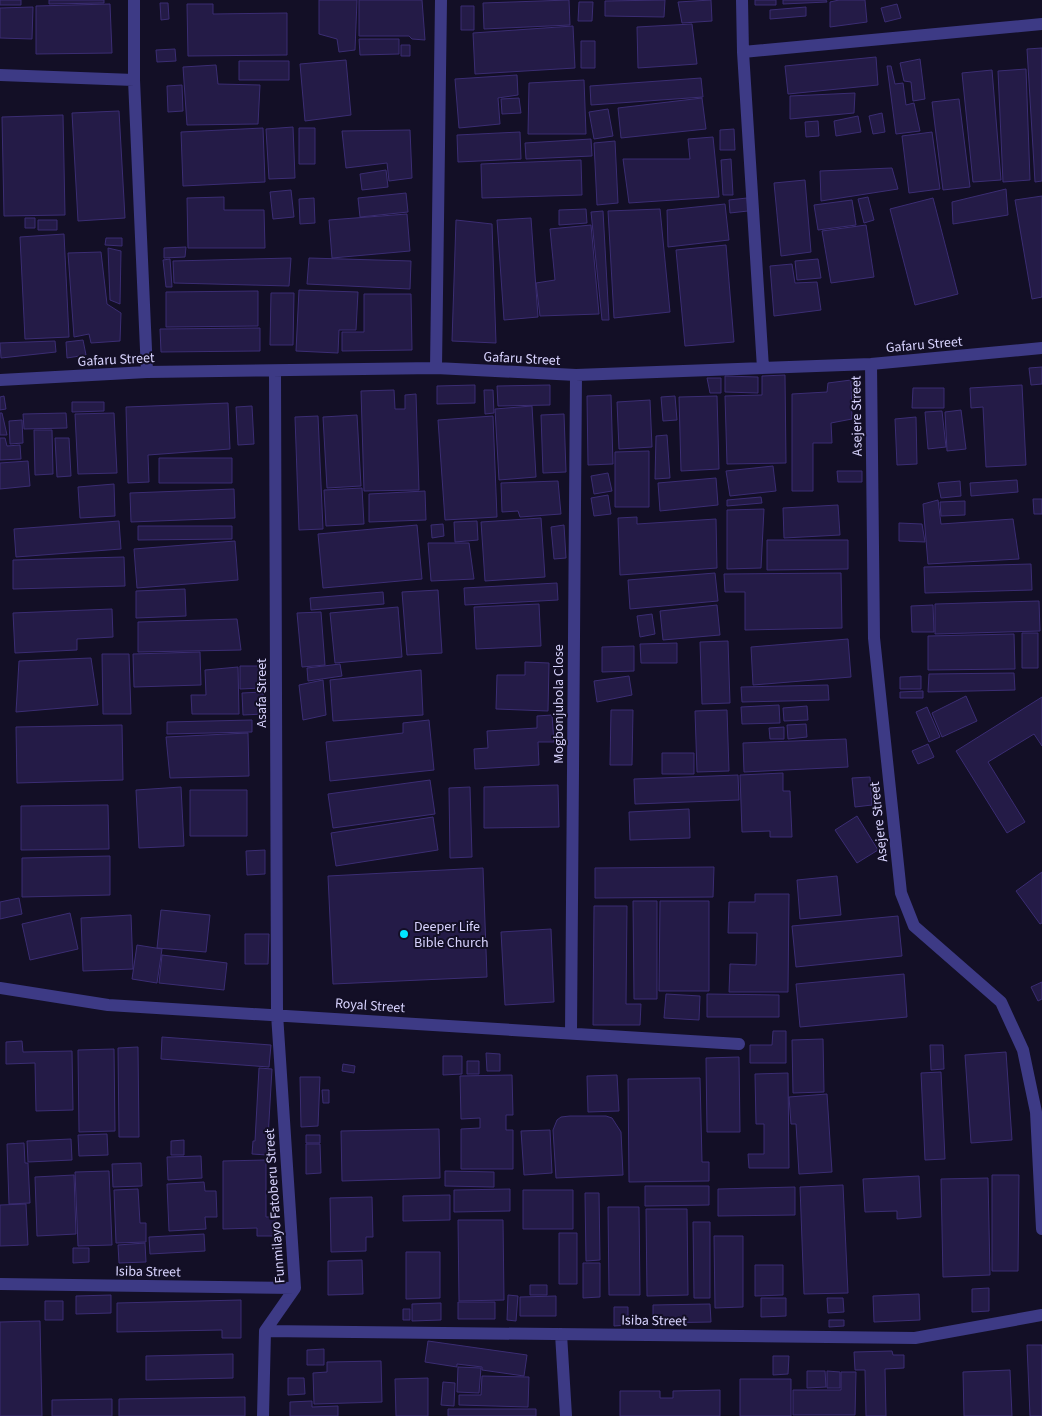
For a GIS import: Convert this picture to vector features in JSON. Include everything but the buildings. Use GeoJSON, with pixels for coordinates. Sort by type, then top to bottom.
{"type":"FeatureCollection","features":[{"type":"Feature","properties":{"kind":"street"},"geometry":{"type":"LineString","coordinates":[[134,0],[134,80],[147,372]]}},
{"type":"Feature","properties":{"kind":"street"},"geometry":{"type":"LineString","coordinates":[[436,368],[441,0]]}},
{"type":"Feature","properties":{"kind":"street"},"geometry":{"type":"LineString","coordinates":[[742,0],[743,52],[763,368]]}},
{"type":"Feature","properties":{"kind":"street"},"geometry":{"type":"LineString","coordinates":[[743,52],[1042,24]]}},
{"type":"Feature","properties":{"kind":"street"},"geometry":{"type":"LineString","coordinates":[[0,75],[134,80]]}},
{"type":"Feature","properties":{"kind":"street","name":"Gafaru Street"},"geometry":{"type":"LineString","coordinates":[[0,380],[147,372],[275,372],[436,368],[576,375],[871,364],[1042,348]]}},
{"type":"Feature","properties":{"kind":"street","name":"Asejere Street"},"geometry":{"type":"LineString","coordinates":[[871,364],[874,638],[901,893],[914,926],[1001,1002],[1023,1050],[1036,1112],[1042,1229]]}},
{"type":"Feature","properties":{"kind":"street","name":"Asafa Street"},"geometry":{"type":"LineString","coordinates":[[275,372],[277,1014]]}},
{"type":"Feature","properties":{"kind":"street","name":"Mogbonjubola Close"},"geometry":{"type":"LineString","coordinates":[[571,1033],[576,375]]}},
{"type":"Feature","properties":{"kind":"street","name":"Royal Street"},"geometry":{"type":"LineString","coordinates":[[0,988],[108,1005],[739,1044]]}},
{"type":"Feature","properties":{"kind":"street","name":"Funmilayo Fatoberu Street"},"geometry":{"type":"LineString","coordinates":[[264,1331],[295,1288],[277,1014]]}},
{"type":"Feature","properties":{"kind":"street","name":"Isiba Street"},"geometry":{"type":"LineString","coordinates":[[0,1284],[295,1288]]}},
{"type":"Feature","properties":{"kind":"street","name":"Isiba Street"},"geometry":{"type":"LineString","coordinates":[[264,1331],[915,1338],[1042,1315]]}},
{"type":"Feature","properties":{"kind":"street"},"geometry":{"type":"LineString","coordinates":[[263,1416],[264,1331]]}},
{"type":"Feature","properties":{"kind":"street"},"geometry":{"type":"LineString","coordinates":[[561,1334],[566,1416]]}},
{"type":"Feature","properties":{"kind":"place","name":"Deeper Life Bible Church"},"geometry":{"type":"Point","coordinates":[404,934]}}]}
